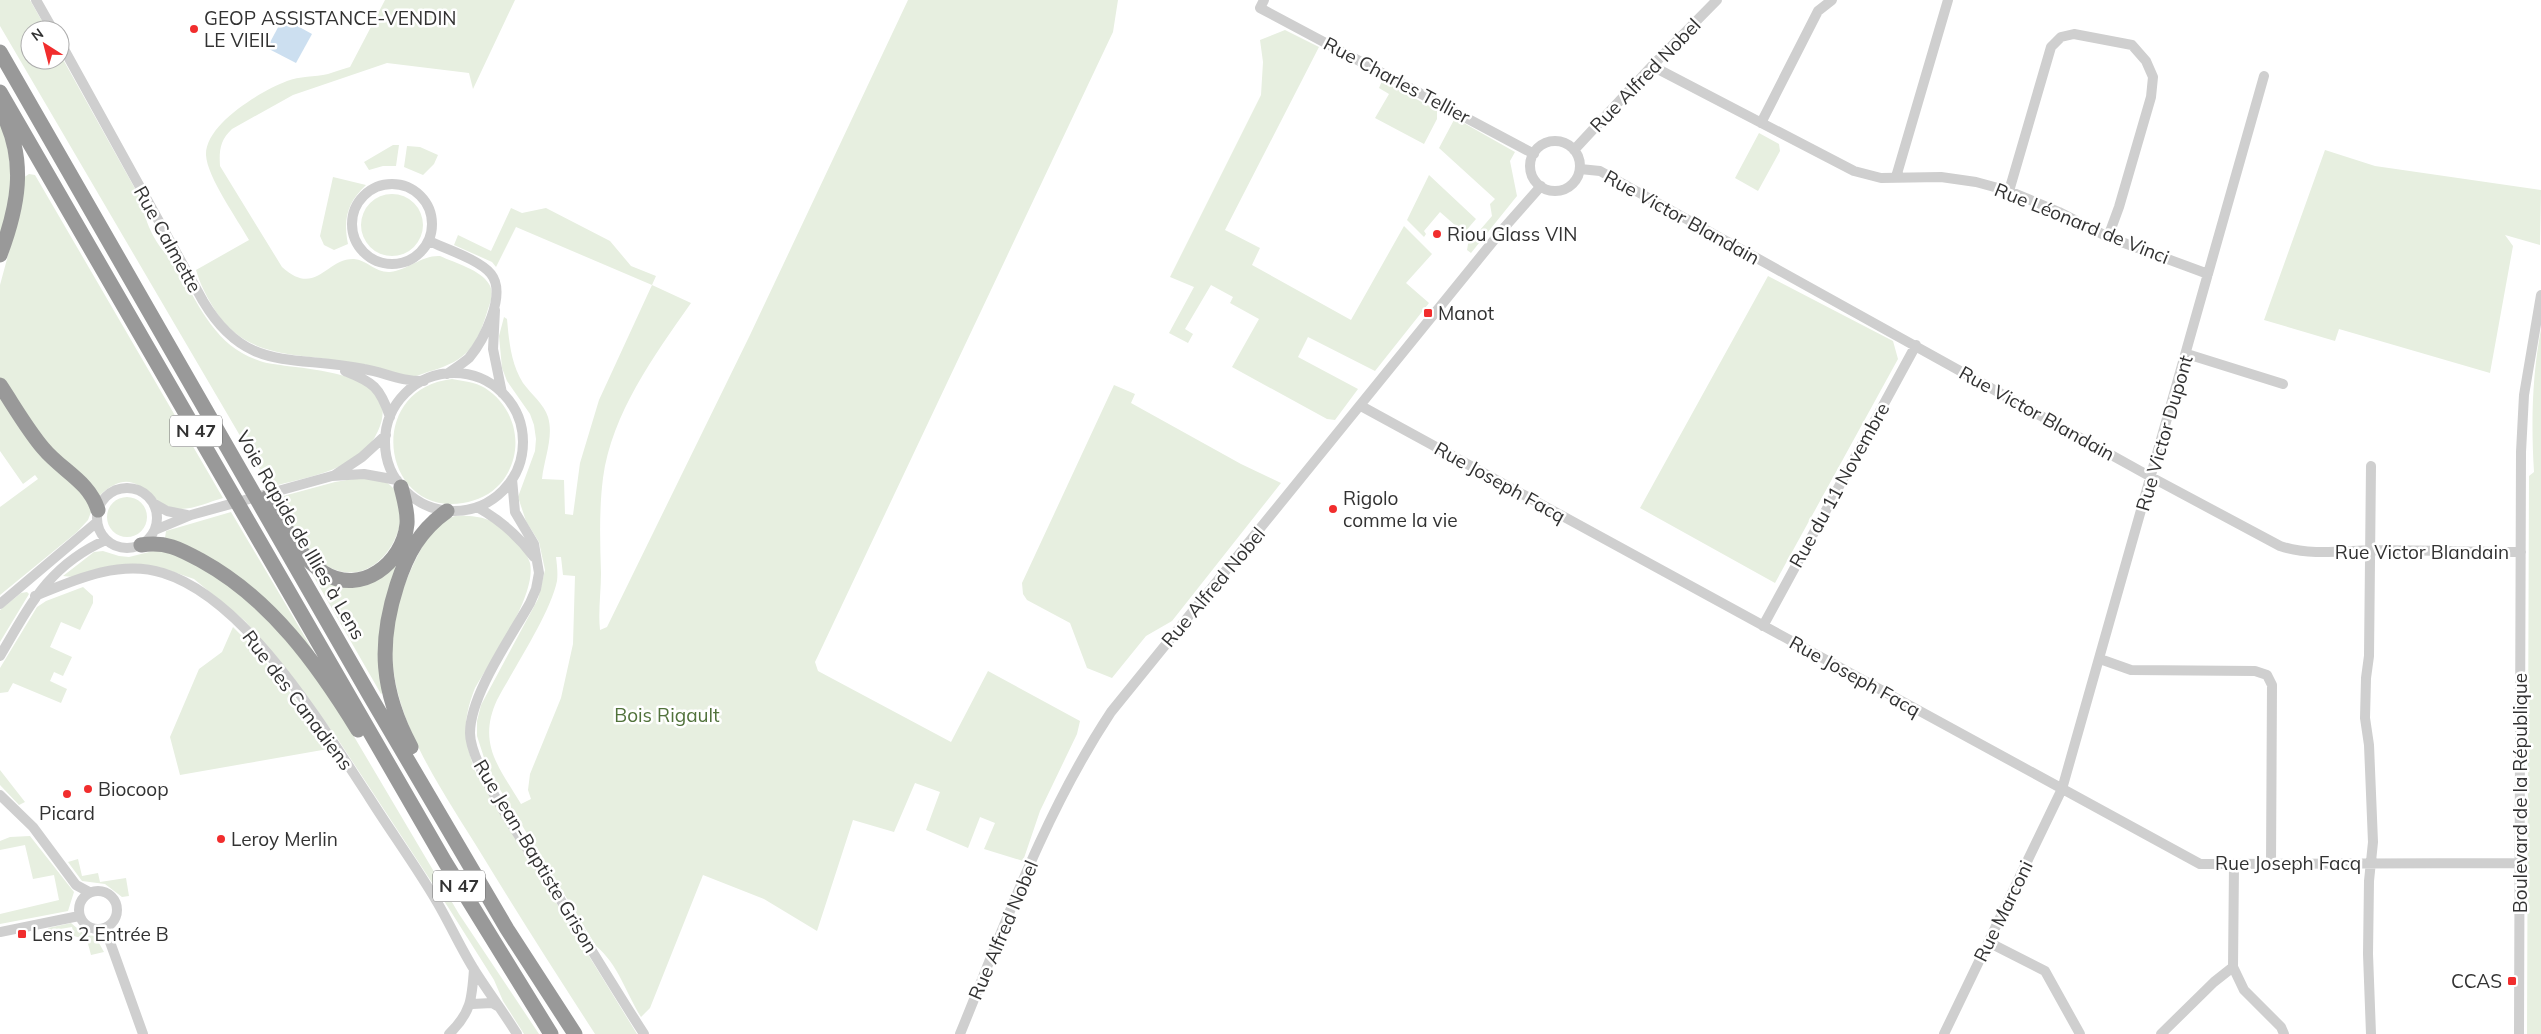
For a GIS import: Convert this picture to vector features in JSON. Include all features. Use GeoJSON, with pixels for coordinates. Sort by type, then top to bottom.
{"type":"FeatureCollection","features":[{"type":"Feature","properties":{"kind":"highway","name":"Voie Rapide de Illies à Lens"},"geometry":{"type":"LineString","coordinates":[[0,52],[507,929],[575,1034]]}},
{"type":"Feature","properties":{"kind":"highway","name":"N 47"},"geometry":{"type":"LineString","coordinates":[[0,92],[491,939],[551,1034]]}},
{"type":"Feature","properties":{"kind":"highway"},"geometry":{"type":"LineString","coordinates":[[0,109],[12,136],[19,172],[15,212],[0,255]]}},
{"type":"Feature","properties":{"kind":"highway"},"geometry":{"type":"LineString","coordinates":[[0,385],[40,444],[67,473],[87,488],[98,516]]}},
{"type":"Feature","properties":{"kind":"highway"},"geometry":{"type":"LineString","coordinates":[[234,459],[252,473],[310,562],[325,574],[344,580],[367,578],[379,572],[387,566],[400,548],[407,525],[407,514],[399,484]]}},
{"type":"Feature","properties":{"kind":"highway"},"geometry":{"type":"LineString","coordinates":[[416,772],[415,754],[393,707],[388,688],[384,659],[385,628],[402,570],[412,548],[422,531],[447,511]]}},
{"type":"Feature","properties":{"kind":"highway"},"geometry":{"type":"LineString","coordinates":[[141,545],[156,542],[185,552],[219,570],[256,598],[289,633],[328,684],[372,752],[393,770]]}},
{"type":"Feature","properties":{"kind":"street"},"geometry":{"type":"LineString","coordinates":[[36,0],[47,20]]}},
{"type":"Feature","properties":{"kind":"street","name":"Rue Alfred Nobel"},"geometry":{"type":"LineString","coordinates":[[1574,150],[1652,66],[1717,0]]}},
{"type":"Feature","properties":{"kind":"street"},"geometry":{"type":"LineString","coordinates":[[1760,123],[1818,11],[1832,0]]}},
{"type":"Feature","properties":{"kind":"street"},"geometry":{"type":"LineString","coordinates":[[1896,177],[1948,0]]}},
{"type":"Feature","properties":{"kind":"street","name":"Rue Charles Tellier"},"geometry":{"type":"LineString","coordinates":[[1262,4],[1534,154]]}},
{"type":"Feature","properties":{"kind":"street"},"geometry":{"type":"LineString","coordinates":[[2009,191],[2051,47],[2061,37],[2074,34],[2132,45],[2146,61],[2153,77],[2151,97],[2119,207],[2108,237]]}},
{"type":"Feature","properties":{"kind":"street","name":"Rue Calmette"},"geometry":{"type":"LineString","coordinates":[[70,60],[203,301],[223,330],[249,350],[273,358],[364,369],[404,381],[424,381]]}},
{"type":"Feature","properties":{"kind":"street","name":"Rue Léonard de Vinci"},"geometry":{"type":"LineString","coordinates":[[1652,66],[1854,172],[1881,178],[1941,177],[1976,182],[2009,191],[2059,212],[2108,237],[2208,274]]}},
{"type":"Feature","properties":{"kind":"street","name":"Rue Victor Dupont"},"geometry":{"type":"LineString","coordinates":[[2062,789],[2187,354],[2264,76]]}},
{"type":"Feature","properties":{"kind":"street"},"geometry":{"type":"LineString","coordinates":[[1558,142],[1574,150],[1578,156],[1580,169],[1578,176],[1569,187],[1554,191],[1541,186],[1532,175],[1531,161],[1540,147],[1558,142]]}},
{"type":"Feature","properties":{"kind":"street","name":"Rue Victor Blandain"},"geometry":{"type":"LineString","coordinates":[[1580,169],[1600,172],[1916,345],[2151,477],[2280,546],[2295,551],[2521,552]]}},
{"type":"Feature","properties":{"kind":"street"},"geometry":{"type":"LineString","coordinates":[[385,184],[400,184],[413,188],[423,197],[430,209],[433,223],[430,241],[415,258],[403,263],[389,264],[375,261],[361,250],[355,241],[352,216],[358,203],[372,189],[385,184]]}},
{"type":"Feature","properties":{"kind":"street","name":"Rue Alfred Nobel"},"geometry":{"type":"LineString","coordinates":[[960,1034],[1030,864],[1059,800],[1111,712],[1541,186]]}},
{"type":"Feature","properties":{"kind":"street"},"geometry":{"type":"LineString","coordinates":[[430,241],[485,268],[491,273],[498,289],[493,349],[502,393]]}},
{"type":"Feature","properties":{"kind":"street","name":"Boulevard de la République"},"geometry":{"type":"LineString","coordinates":[[2519,1034],[2521,452],[2524,402],[2541,294]]}},
{"type":"Feature","properties":{"kind":"street"},"geometry":{"type":"LineString","coordinates":[[446,374],[472,376],[489,383],[502,393],[515,410],[522,435],[520,460],[512,479],[497,495],[477,507],[447,511],[420,502],[399,484],[387,459],[386,435],[390,417],[404,396],[424,381],[446,374],[462,364],[474,350],[495,307]]}},
{"type":"Feature","properties":{"kind":"street","name":"Rue du 11 Novembre"},"geometry":{"type":"LineString","coordinates":[[1763,626],[1916,345]]}},
{"type":"Feature","properties":{"kind":"street"},"geometry":{"type":"LineString","coordinates":[[2187,354],[2283,384]]}},
{"type":"Feature","properties":{"kind":"street","name":"Rue Calmette"},"geometry":{"type":"LineString","coordinates":[[332,366],[368,380],[378,389],[390,417]]}},
{"type":"Feature","properties":{"kind":"street","name":"Rue Joseph Facq"},"geometry":{"type":"LineString","coordinates":[[1361,406],[2200,864],[2520,863]]}},
{"type":"Feature","properties":{"kind":"street"},"geometry":{"type":"LineString","coordinates":[[332,476],[362,458],[386,435]]}},
{"type":"Feature","properties":{"kind":"street"},"geometry":{"type":"LineString","coordinates":[[2370,1034],[2368,954],[2369,881],[2372,863],[2369,745],[2365,718],[2371,550],[2371,466]]}},
{"type":"Feature","properties":{"kind":"street"},"geometry":{"type":"LineString","coordinates":[[98,516],[100,532],[106,540],[123,548],[141,545],[155,530],[191,516],[332,476],[364,474],[399,484]]}},
{"type":"Feature","properties":{"kind":"street","name":"Rue Jean-Baptiste Grison"},"geometry":{"type":"LineString","coordinates":[[512,479],[515,512],[534,544],[539,573],[536,588],[474,709],[471,727],[472,746],[484,775],[644,1034]]}},
{"type":"Feature","properties":{"kind":"street"},"geometry":{"type":"LineString","coordinates":[[0,604],[98,516],[105,498],[121,489],[140,491],[153,503],[176,514],[191,516]]}},
{"type":"Feature","properties":{"kind":"street"},"geometry":{"type":"LineString","coordinates":[[153,503],[157,521],[155,530]]}},
{"type":"Feature","properties":{"kind":"street"},"geometry":{"type":"LineString","coordinates":[[477,507],[503,523],[525,544],[537,561]]}},
{"type":"Feature","properties":{"kind":"street"},"geometry":{"type":"LineString","coordinates":[[0,656],[35,596],[68,561],[84,550],[106,540]]}},
{"type":"Feature","properties":{"kind":"street","name":"Rue des Canadiens"},"geometry":{"type":"LineString","coordinates":[[35,596],[77,578],[108,571],[136,569],[161,572],[183,581],[200,592],[242,625],[266,651],[331,739],[436,900],[474,969],[517,1034]]}},
{"type":"Feature","properties":{"kind":"street"},"geometry":{"type":"LineString","coordinates":[[2100,659],[2131,670],[2255,671],[2267,675],[2272,685],[2271,865]]}},
{"type":"Feature","properties":{"kind":"street","name":"Rue Marconi"},"geometry":{"type":"LineString","coordinates":[[1944,1034],[2062,789]]}},
{"type":"Feature","properties":{"kind":"street"},"geometry":{"type":"LineString","coordinates":[[0,795],[33,827],[76,885],[89,892],[102,891],[113,898],[117,904],[114,921],[105,928],[92,928],[82,921],[79,916],[80,902],[89,892]]}},
{"type":"Feature","properties":{"kind":"street"},"geometry":{"type":"LineString","coordinates":[[2234,865],[2233,967],[2244,990],[2281,1027],[2284,1034]]}},
{"type":"Feature","properties":{"kind":"street"},"geometry":{"type":"LineString","coordinates":[[0,932],[79,916]]}},
{"type":"Feature","properties":{"kind":"street"},"geometry":{"type":"LineString","coordinates":[[105,928],[142,1034]]}},
{"type":"Feature","properties":{"kind":"street"},"geometry":{"type":"LineString","coordinates":[[1988,942],[2045,971],[2080,1034]]}},
{"type":"Feature","properties":{"kind":"street"},"geometry":{"type":"LineString","coordinates":[[2161,1034],[2214,982],[2233,967]]}},
{"type":"Feature","properties":{"kind":"street"},"geometry":{"type":"LineString","coordinates":[[449,1034],[461,1021],[472,1004],[474,969]]}},
{"type":"Feature","properties":{"kind":"street"},"geometry":{"type":"LineString","coordinates":[[472,1004],[492,1003],[500,1007]]}},
{"type":"Feature","properties":{"kind":"green space"},"geometry":{"type":"Polygon","coordinates":[[[0,0],[30,0],[41,20],[20,20],[20,60],[0,26],[0,0]]]}},
{"type":"Feature","properties":{"kind":"green space"},"geometry":{"type":"Polygon","coordinates":[[[385,0],[515,0],[473,89],[469,73],[387,63],[293,95],[232,129],[225,137],[221,146],[220,166],[282,267],[294,276],[304,279],[312,278],[344,260],[354,259],[380,271],[390,272],[403,269],[433,256],[440,256],[474,271],[485,279],[491,287],[491,300],[475,342],[469,350],[454,362],[412,377],[394,375],[346,362],[272,351],[255,345],[240,337],[226,324],[208,298],[196,270],[249,240],[217,186],[208,164],[206,155],[208,143],[215,132],[236,110],[263,92],[292,79],[328,74],[350,67],[385,0]]]}},
{"type":"Feature","properties":{"kind":"green space","name":"Bois Rigault"},"geometry":{"type":"Polygon","coordinates":[[[908,0],[1118,0],[1113,32],[815,662],[818,671],[951,742],[988,671],[1080,721],[1077,734],[1040,811],[1023,861],[984,849],[995,823],[980,817],[968,848],[926,830],[940,792],[915,783],[894,832],[853,820],[817,931],[764,899],[703,875],[650,1008],[641,1017],[616,970],[604,953],[596,946],[488,770],[477,736],[477,721],[481,705],[538,599],[545,570],[539,542],[526,521],[518,497],[535,451],[536,439],[530,414],[507,381],[502,368],[499,336],[504,317],[507,319],[511,352],[519,376],[544,408],[548,417],[550,432],[542,479],[564,480],[565,514],[573,515],[580,463],[599,400],[652,285],[691,303],[636,386],[615,431],[608,454],[601,502],[600,630],[607,627],[750,335],[908,0]],[[556,557],[557,581],[547,609],[497,700],[491,716],[489,730],[493,755],[521,804],[531,799],[528,790],[530,774],[561,698],[573,644],[575,576],[563,575],[561,557],[556,557]]]}},
{"type":"Feature","properties":{"kind":"green space"},"geometry":{"type":"Polygon","coordinates":[[[1285,30],[1319,47],[1225,230],[1260,248],[1252,265],[1351,320],[1404,226],[1432,254],[1406,283],[1429,303],[1375,371],[1308,337],[1298,357],[1358,389],[1335,420],[1327,419],[1232,367],[1259,319],[1230,303],[1233,297],[1211,285],[1185,329],[1193,334],[1188,343],[1169,333],[1194,287],[1170,277],[1261,95],[1263,62],[1260,40],[1285,30]]]}},
{"type":"Feature","properties":{"kind":"green space"},"geometry":{"type":"Polygon","coordinates":[[[26,70],[69,70],[143,203],[146,219],[153,236],[169,258],[175,262],[195,300],[220,336],[242,353],[257,360],[346,376],[364,384],[377,395],[383,411],[378,431],[370,444],[359,455],[332,470],[270,487],[26,70]]]}},
{"type":"Feature","properties":{"kind":"green space"},"geometry":{"type":"Polygon","coordinates":[[[1382,81],[1437,110],[1437,119],[1424,144],[1375,118],[1389,94],[1379,88],[1382,81]]]}},
{"type":"Feature","properties":{"kind":"green space"},"geometry":{"type":"Polygon","coordinates":[[[1455,118],[1515,152],[1510,161],[1517,196],[1471,253],[1467,250],[1468,244],[1492,216],[1490,204],[1495,199],[1439,148],[1455,118]]]}},
{"type":"Feature","properties":{"kind":"green space"},"geometry":{"type":"Polygon","coordinates":[[[0,123],[9,154],[10,182],[7,209],[0,240],[0,123]]]}},
{"type":"Feature","properties":{"kind":"green space"},"geometry":{"type":"Polygon","coordinates":[[[1759,133],[1779,144],[1780,151],[1758,191],[1735,178],[1759,133]]]}},
{"type":"Feature","properties":{"kind":"green space"},"geometry":{"type":"Polygon","coordinates":[[[393,145],[399,145],[396,166],[383,166],[369,170],[364,162],[393,145]]]}},
{"type":"Feature","properties":{"kind":"green space"},"geometry":{"type":"Polygon","coordinates":[[[407,146],[420,147],[438,155],[434,164],[423,175],[404,167],[407,146]]]}},
{"type":"Feature","properties":{"kind":"green space"},"geometry":{"type":"Polygon","coordinates":[[[2325,150],[2375,166],[2541,190],[2540,245],[2505,235],[2513,246],[2490,373],[2339,329],[2335,341],[2264,320],[2325,150]]]}},
{"type":"Feature","properties":{"kind":"green space"},"geometry":{"type":"Polygon","coordinates":[[[29,174],[35,175],[223,498],[192,508],[179,509],[163,504],[140,486],[123,482],[112,486],[99,496],[58,460],[0,378],[0,285],[17,222],[23,178],[29,174]]]}},
{"type":"Feature","properties":{"kind":"green space"},"geometry":{"type":"Polygon","coordinates":[[[1429,175],[1476,219],[1464,233],[1440,212],[1424,231],[1426,234],[1424,237],[1407,220],[1429,175]]]}},
{"type":"Feature","properties":{"kind":"green space"},"geometry":{"type":"Polygon","coordinates":[[[333,177],[366,185],[354,198],[348,212],[346,227],[348,244],[334,250],[324,245],[320,236],[333,177]]]}},
{"type":"Feature","properties":{"kind":"green space"},"geometry":{"type":"Polygon","coordinates":[[[386,194],[398,194],[414,203],[421,213],[423,225],[421,237],[414,247],[398,256],[386,256],[375,251],[366,242],[361,231],[361,219],[366,208],[375,199],[386,194]]]}},
{"type":"Feature","properties":{"kind":"green space"},"geometry":{"type":"Polygon","coordinates":[[[511,208],[522,213],[546,208],[610,241],[631,266],[656,276],[652,285],[516,227],[496,267],[492,262],[454,245],[458,235],[491,251],[511,208]]]}},
{"type":"Feature","properties":{"kind":"green space"},"geometry":{"type":"Polygon","coordinates":[[[1768,276],[1893,341],[1898,359],[1775,583],[1640,508],[1768,276]]]}},
{"type":"Feature","properties":{"kind":"green space"},"geometry":{"type":"Polygon","coordinates":[[[2541,329],[2541,1034],[2527,1034],[2529,476],[2534,472],[2533,400],[2541,329]]]}},
{"type":"Feature","properties":{"kind":"green space"},"geometry":{"type":"Polygon","coordinates":[[[452,379],[477,384],[496,397],[505,408],[515,433],[513,459],[508,472],[500,484],[483,496],[463,503],[435,502],[414,491],[400,472],[394,450],[395,426],[405,404],[424,388],[452,379]]]}},
{"type":"Feature","properties":{"kind":"green space"},"geometry":{"type":"Polygon","coordinates":[[[1114,385],[1135,394],[1131,403],[1241,464],[1281,483],[1172,621],[1146,636],[1112,678],[1087,668],[1070,623],[1027,600],[1023,594],[1022,583],[1114,385]]]}},
{"type":"Feature","properties":{"kind":"green space"},"geometry":{"type":"Polygon","coordinates":[[[0,391],[84,490],[91,512],[88,520],[77,532],[0,595],[0,507],[38,479],[35,475],[23,484],[0,451],[0,391]]]}},
{"type":"Feature","properties":{"kind":"green space"},"geometry":{"type":"Polygon","coordinates":[[[365,477],[387,483],[399,498],[401,516],[397,534],[388,551],[375,564],[358,572],[338,571],[317,559],[305,546],[276,498],[335,482],[365,477]]]}},
{"type":"Feature","properties":{"kind":"green space"},"geometry":{"type":"Polygon","coordinates":[[[131,497],[138,500],[144,506],[147,517],[146,525],[138,534],[131,537],[123,537],[116,534],[108,525],[107,513],[110,506],[119,498],[131,497]]]}},
{"type":"Feature","properties":{"kind":"green space"},"geometry":{"type":"Polygon","coordinates":[[[231,512],[318,659],[289,625],[165,538],[166,531],[231,512]]]}},
{"type":"Feature","properties":{"kind":"green space"},"geometry":{"type":"Polygon","coordinates":[[[455,516],[472,516],[494,522],[521,547],[530,563],[527,592],[520,609],[475,688],[468,710],[466,720],[467,739],[475,771],[637,1034],[595,1034],[437,782],[410,729],[400,702],[394,675],[392,647],[393,630],[400,598],[412,567],[435,523],[455,516]]]}},
{"type":"Feature","properties":{"kind":"green space"},"geometry":{"type":"Polygon","coordinates":[[[161,549],[217,573],[269,616],[333,701],[459,914],[539,1034],[524,1034],[503,1001],[494,980],[448,907],[335,735],[245,621],[194,579],[159,567],[73,577],[63,576],[94,552],[103,551],[129,557],[161,549]]]}},
{"type":"Feature","properties":{"kind":"green space"},"geometry":{"type":"Polygon","coordinates":[[[399,559],[385,691],[381,694],[311,572],[334,583],[399,559]]]}},
{"type":"Feature","properties":{"kind":"green space"},"geometry":{"type":"Polygon","coordinates":[[[83,587],[93,596],[93,603],[80,630],[61,622],[50,647],[72,657],[63,676],[54,672],[50,681],[67,689],[61,703],[13,683],[8,692],[0,693],[0,668],[37,607],[46,601],[83,587]]]}},
{"type":"Feature","properties":{"kind":"green space"},"geometry":{"type":"Polygon","coordinates":[[[27,592],[29,594],[0,642],[0,610],[21,593],[27,592]]]}},
{"type":"Feature","properties":{"kind":"green space"},"geometry":{"type":"Polygon","coordinates":[[[233,627],[285,685],[328,749],[180,775],[170,737],[199,669],[222,652],[233,627]]]}},
{"type":"Feature","properties":{"kind":"green space"},"geometry":{"type":"Polygon","coordinates":[[[0,770],[25,802],[19,805],[0,785],[0,770]]]}},
{"type":"Feature","properties":{"kind":"green space"},"geometry":{"type":"Polygon","coordinates":[[[30,836],[74,892],[68,911],[0,924],[0,914],[59,900],[54,875],[33,879],[25,845],[0,850],[0,841],[10,837],[30,836]]]}},
{"type":"Feature","properties":{"kind":"green space"},"geometry":{"type":"Polygon","coordinates":[[[78,859],[82,876],[98,873],[100,882],[126,878],[129,896],[122,897],[105,884],[82,881],[68,862],[78,859]]]}},
{"type":"Feature","properties":{"kind":"green space"},"geometry":{"type":"Polygon","coordinates":[[[71,923],[85,935],[95,936],[104,952],[91,955],[87,940],[74,936],[72,927],[48,931],[48,928],[71,923]]]}},
{"type":"Feature","properties":{"kind":"water"},"geometry":{"type":"Polygon","coordinates":[[[283,18],[312,34],[296,63],[267,48],[283,18]]]}},
{"type":"Feature","properties":{"kind":"place","name":"GEOP ASSISTANCE-VENDIN LE VIEIL"},"geometry":{"type":"Point","coordinates":[194,29]}},
{"type":"Feature","properties":{"kind":"place","name":"Riou Glass VIN"},"geometry":{"type":"Point","coordinates":[1437,234]}},
{"type":"Feature","properties":{"kind":"place","name":"Manot"},"geometry":{"type":"Point","coordinates":[1428,313]}},
{"type":"Feature","properties":{"kind":"place","name":"Rigolo comme la vie"},"geometry":{"type":"Point","coordinates":[1333,509]}},
{"type":"Feature","properties":{"kind":"place","name":"Biocoop"},"geometry":{"type":"Point","coordinates":[88,789]}},
{"type":"Feature","properties":{"kind":"place","name":"Picard"},"geometry":{"type":"Point","coordinates":[67,794]}},
{"type":"Feature","properties":{"kind":"place","name":"Leroy Merlin"},"geometry":{"type":"Point","coordinates":[221,839]}},
{"type":"Feature","properties":{"kind":"place","name":"Lens 2 Entrée B"},"geometry":{"type":"Point","coordinates":[22,934]}},
{"type":"Feature","properties":{"kind":"place","name":"CCAS"},"geometry":{"type":"Point","coordinates":[2512,981]}}]}
